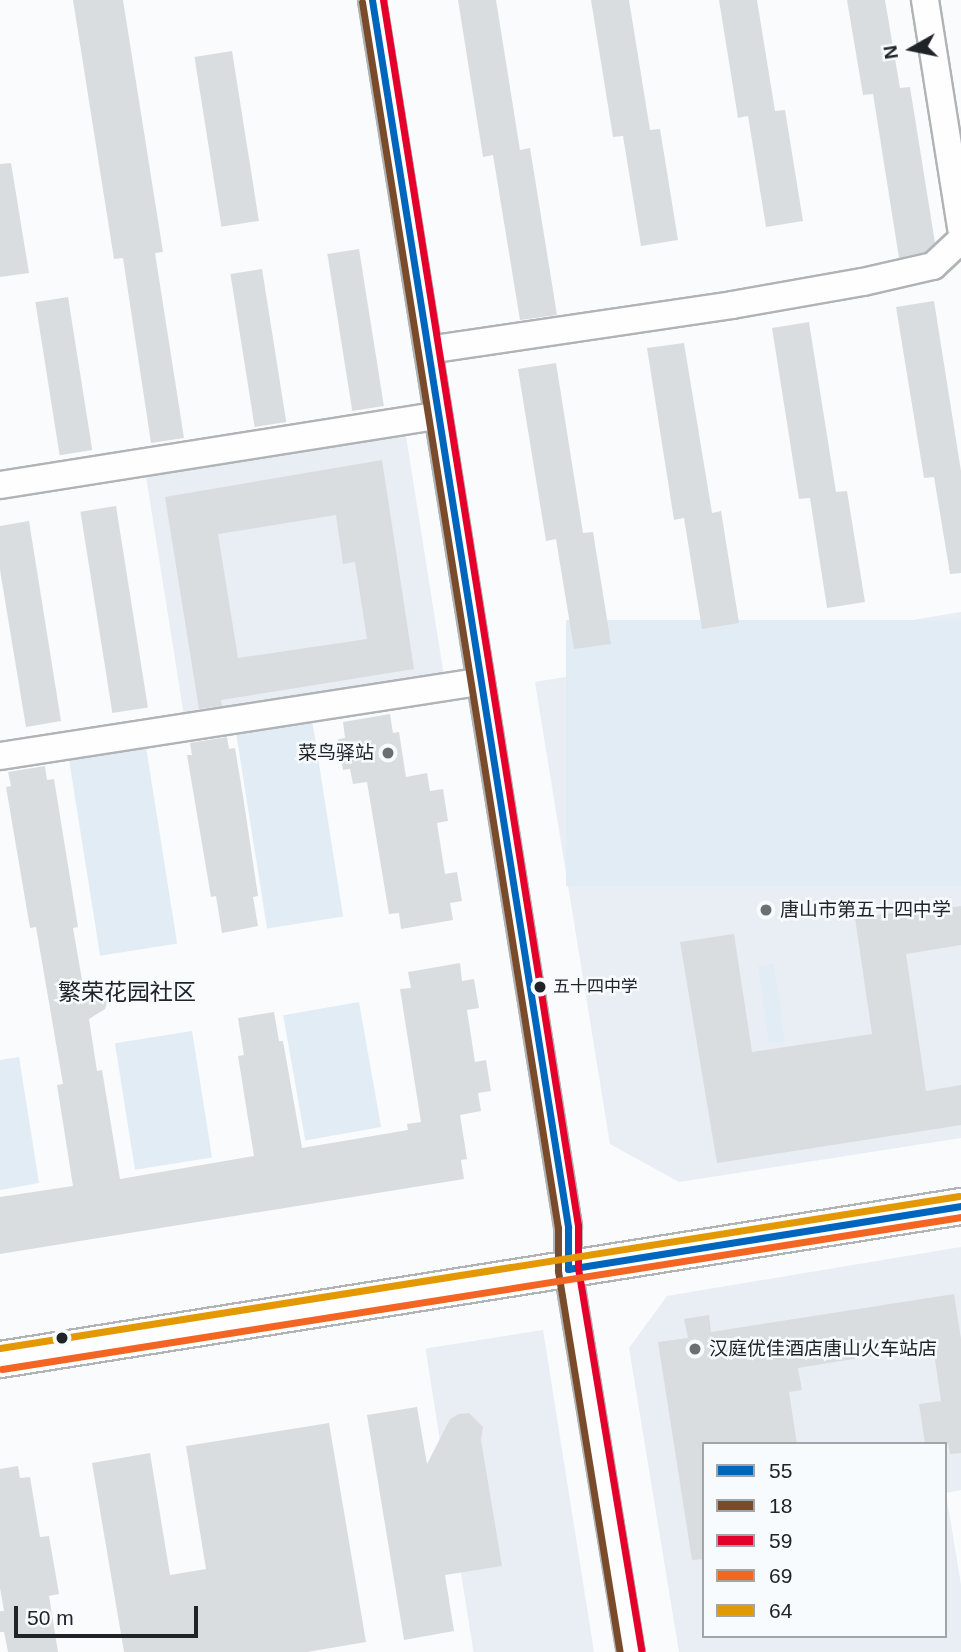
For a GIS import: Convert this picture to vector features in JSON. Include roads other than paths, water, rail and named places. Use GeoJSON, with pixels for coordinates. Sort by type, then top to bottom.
{"type":"FeatureCollection","features":[{"type":"Feature","properties":{"kind":"main road"},"geometry":{"type":"LineString","coordinates":[[0,1359],[961,1206]]}},
{"type":"Feature","properties":{"kind":"street"},"geometry":{"type":"LineString","coordinates":[[372,0],[568,1227],[568,1269],[631,1652]]}},
{"type":"Feature","properties":{"kind":"street"},"geometry":{"type":"LineString","coordinates":[[925,0],[961,228]]}},
{"type":"Feature","properties":{"kind":"street"},"geometry":{"type":"LineString","coordinates":[[428,350],[732,305],[863,282],[933,266],[961,240]]}},
{"type":"Feature","properties":{"kind":"street"},"geometry":{"type":"LineString","coordinates":[[0,485],[438,415]]}},
{"type":"Feature","properties":{"kind":"street"},"geometry":{"type":"LineString","coordinates":[[0,756],[480,682]]}},
{"type":"Feature","properties":{"kind":"place","name":"菜鸟驿站"},"geometry":{"type":"Point","coordinates":[388,753]}},
{"type":"Feature","properties":{"kind":"place","name":"唐山市第五十四中学"},"geometry":{"type":"Point","coordinates":[766,910]}},
{"type":"Feature","properties":{"kind":"place","name":"五十四中学"},"geometry":{"type":"Point","coordinates":[540,987]}},
{"type":"Feature","properties":{"kind":"place","name":"汉庭优佳酒店唐山火车站店"},"geometry":{"type":"Point","coordinates":[695,1349]}},
{"type":"Feature","properties":{"kind":"district","name":"繁荣花园社区"},"geometry":{"type":"Point","coordinates":[127,992]}}]}
